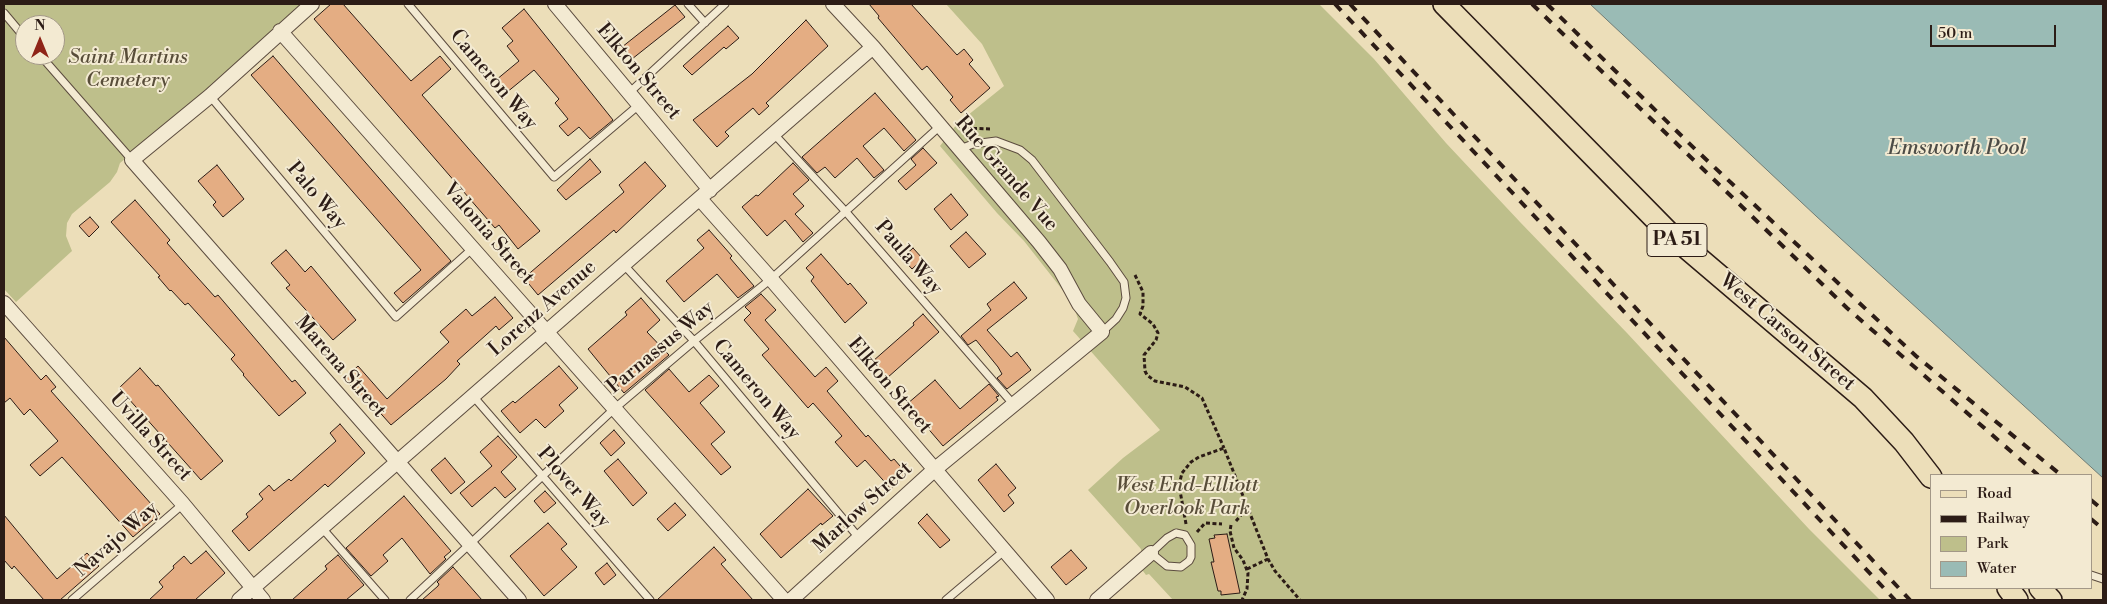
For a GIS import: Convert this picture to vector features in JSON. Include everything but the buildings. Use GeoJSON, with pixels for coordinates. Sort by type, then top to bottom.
{"type":"FeatureCollection","features":[{"type":"Feature","properties":{"kind":"main road","name":"West Carson Street"},"geometry":{"type":"LineString","coordinates":[[1444,4],[1669,233],[1863,398],[1929,472]]}},
{"type":"Feature","properties":{"kind":"main road"},"geometry":{"type":"LineString","coordinates":[[2009,589],[2017,600]]}},
{"type":"Feature","properties":{"kind":"main road"},"geometry":{"type":"LineString","coordinates":[[2041,589],[2050,600]]}},
{"type":"Feature","properties":{"kind":"street"},"geometry":{"type":"LineString","coordinates":[[132,160],[210,96],[312,4]]}},
{"type":"Feature","properties":{"kind":"street","name":"Elkton Street"},"geometry":{"type":"LineString","coordinates":[[555,4],[640,104],[705,194],[771,279],[1048,600]]}},
{"type":"Feature","properties":{"kind":"street","name":"Rue Grande Vue"},"geometry":{"type":"LineString","coordinates":[[833,4],[1039,242],[1060,269],[1079,304],[1102,332]]}},
{"type":"Feature","properties":{"kind":"street","name":"Valonia Street"},"geometry":{"type":"LineString","coordinates":[[280,31],[784,600]]}},
{"type":"Feature","properties":{"kind":"street","name":"Lorenz Avenue"},"geometry":{"type":"LineString","coordinates":[[239,600],[873,48]]}},
{"type":"Feature","properties":{"kind":"street","name":"Marena Street"},"geometry":{"type":"LineString","coordinates":[[132,160],[519,600]]}},
{"type":"Feature","properties":{"kind":"street","name":"Uvilla Street"},"geometry":{"type":"LineString","coordinates":[[4,303],[183,504],[263,600]]}},
{"type":"Feature","properties":{"kind":"street","name":"Marlow Street"},"geometry":{"type":"LineString","coordinates":[[791,600],[934,470],[1102,332]]}},
{"type":"Feature","properties":{"kind":"street"},"geometry":{"type":"LineString","coordinates":[[1097,600],[1151,553]]}},
{"type":"Feature","properties":{"kind":"lane","name":"Cameron Way"},"geometry":{"type":"LineString","coordinates":[[408,4],[554,177],[640,104]]}},
{"type":"Feature","properties":{"kind":"lane"},"geometry":{"type":"LineString","coordinates":[[688,4],[704,22]]}},
{"type":"Feature","properties":{"kind":"lane"},"geometry":{"type":"LineString","coordinates":[[630,92],[725,4]]}},
{"type":"Feature","properties":{"kind":"lane"},"geometry":{"type":"LineString","coordinates":[[4,13],[15,26]]}},
{"type":"Feature","properties":{"kind":"lane"},"geometry":{"type":"LineString","coordinates":[[49,65],[132,160]]}},
{"type":"Feature","properties":{"kind":"lane","name":"Palo Way"},"geometry":{"type":"LineString","coordinates":[[210,96],[396,317],[474,248]]}},
{"type":"Feature","properties":{"kind":"lane","name":"Parnassus Way"},"geometry":{"type":"LineString","coordinates":[[410,600],[614,409],[771,279],[939,127]]}},
{"type":"Feature","properties":{"kind":"lane","name":"Paula Way"},"geometry":{"type":"LineString","coordinates":[[774,134],[846,212],[1014,405]]}},
{"type":"Feature","properties":{"kind":"lane"},"geometry":{"type":"LineString","coordinates":[[960,149],[988,140],[1007,144],[1020,150],[1032,160],[1124,282],[1126,298],[1123,308],[1116,319],[1102,332]]}},
{"type":"Feature","properties":{"kind":"lane","name":"Cameron Way"},"geometry":{"type":"LineString","coordinates":[[624,265],[694,341],[860,539]]}},
{"type":"Feature","properties":{"kind":"lane","name":"Plover Way"},"geometry":{"type":"LineString","coordinates":[[473,396],[650,600]]}},
{"type":"Feature","properties":{"kind":"lane","name":"Navajo Way"},"geometry":{"type":"LineString","coordinates":[[72,600],[183,504]]}},
{"type":"Feature","properties":{"kind":"lane"},"geometry":{"type":"LineString","coordinates":[[322,528],[385,600]]}},
{"type":"Feature","properties":{"kind":"lane"},"geometry":{"type":"LineString","coordinates":[[1176,533],[1185,536],[1192,545],[1189,561],[1180,567],[1167,566],[1151,553],[1167,538],[1176,533]]}},
{"type":"Feature","properties":{"kind":"lane"},"geometry":{"type":"LineString","coordinates":[[946,600],[1004,551]]}},
{"type":"Feature","properties":{"kind":"path"},"geometry":{"type":"LineString","coordinates":[[1143,306],[1140,314],[1153,324],[1158,333],[1156,340],[1148,349],[1143,360],[1147,375],[1155,381],[1185,387],[1202,398],[1268,559],[1300,600]]}},
{"type":"Feature","properties":{"kind":"path"},"geometry":{"type":"LineString","coordinates":[[1186,523],[1179,486],[1182,473],[1191,462],[1199,457],[1224,448]]}},
{"type":"Feature","properties":{"kind":"path"},"geometry":{"type":"LineString","coordinates":[[1236,521],[1241,515]]}},
{"type":"Feature","properties":{"kind":"path"},"geometry":{"type":"LineString","coordinates":[[1197,532],[1205,523],[1222,524]]}},
{"type":"Feature","properties":{"kind":"path"},"geometry":{"type":"LineString","coordinates":[[1231,525],[1230,531],[1234,548],[1247,569],[1248,583],[1242,600]]}},
{"type":"Feature","properties":{"kind":"path"},"geometry":{"type":"LineString","coordinates":[[1247,569],[1268,559]]}},
{"type":"Feature","properties":{"kind":"green space","name":"Saint Martins Cemetery"},"geometry":{"type":"Polygon","coordinates":[[[4,4],[308,4],[243,61],[120,163],[117,172],[110,182],[72,214],[67,223],[66,236],[72,251],[16,302],[4,289],[4,4]]]}},
{"type":"Feature","properties":{"kind":"green space","name":"West End-Elliott Overlook Park"},"geometry":{"type":"Polygon","coordinates":[[[946,4],[1319,4],[1374,59],[1446,143],[1520,222],[1627,333],[1809,529],[1880,600],[1173,600],[1149,574],[1146,575],[1143,571],[1141,549],[1088,490],[1123,458],[1160,430],[1073,331],[1078,319],[1072,302],[1024,241],[997,213],[940,146],[957,124],[1004,86],[982,44],[946,4]]]}},
{"type":"Feature","properties":{"kind":"water","name":"Emsworth Pool"},"geometry":{"type":"Polygon","coordinates":[[[1590,4],[2103,4],[2103,478],[1816,216],[1590,4]]]}},
{"type":"Feature","properties":{"kind":"railway"},"geometry":{"type":"LineString","coordinates":[[1335,4],[1895,600]]}},
{"type":"Feature","properties":{"kind":"railway"},"geometry":{"type":"LineString","coordinates":[[1350,4],[1910,600]]}},
{"type":"Feature","properties":{"kind":"railway"},"geometry":{"type":"LineString","coordinates":[[1532,4],[1847,308],[2037,474]]}},
{"type":"Feature","properties":{"kind":"railway"},"geometry":{"type":"LineString","coordinates":[[1547,4],[1696,150],[1916,356],[2060,474]]}},
{"type":"Feature","properties":{"kind":"railway"},"geometry":{"type":"LineString","coordinates":[[2092,501],[2103,510]]}},
{"type":"Feature","properties":{"kind":"railway"},"geometry":{"type":"LineString","coordinates":[[2092,520],[2103,529]]}}]}
